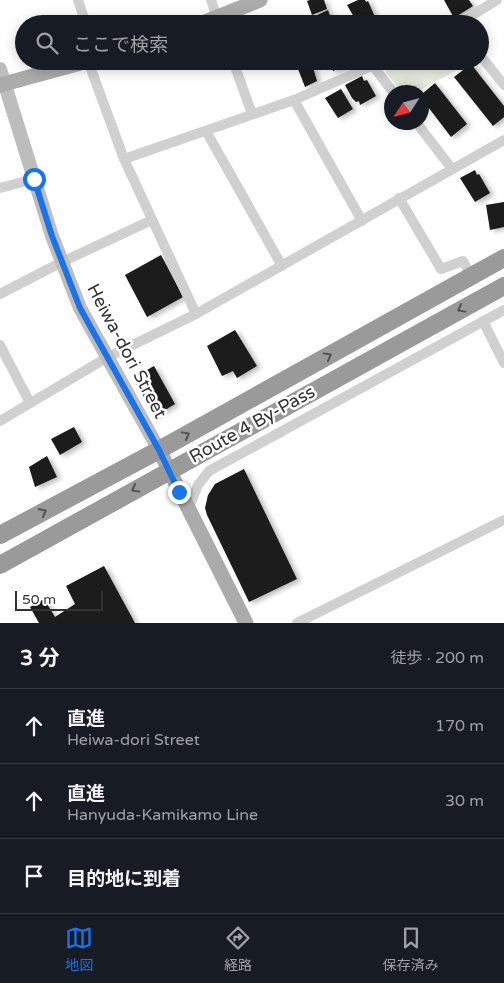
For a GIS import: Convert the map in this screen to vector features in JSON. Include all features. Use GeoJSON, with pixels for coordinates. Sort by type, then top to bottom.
{"type":"FeatureCollection","features":[{"type":"Feature","properties":{"kind":"highway","name":"Route 4 By-Pass"},"geometry":{"type":"LineString","coordinates":[[0,536],[504,258]]}},
{"type":"Feature","properties":{"kind":"highway","name":"Route 4 By-Pass"},"geometry":{"type":"LineString","coordinates":[[0,565],[504,286]]}},
{"type":"Feature","properties":{"kind":"main road"},"geometry":{"type":"LineString","coordinates":[[230,15],[260,0]]}},
{"type":"Feature","properties":{"kind":"main road"},"geometry":{"type":"LineString","coordinates":[[2,80],[47,70]]}},
{"type":"Feature","properties":{"kind":"main road"},"geometry":{"type":"LineString","coordinates":[[159,450],[246,623]]}},
{"type":"Feature","properties":{"kind":"street"},"geometry":{"type":"LineString","coordinates":[[78,0],[83,15]]}},
{"type":"Feature","properties":{"kind":"street"},"geometry":{"type":"LineString","coordinates":[[211,0],[216,15]]}},
{"type":"Feature","properties":{"kind":"street"},"geometry":{"type":"LineString","coordinates":[[473,15],[497,0]]}},
{"type":"Feature","properties":{"kind":"street"},"geometry":{"type":"LineString","coordinates":[[489,66],[504,85]]}},
{"type":"Feature","properties":{"kind":"street"},"geometry":{"type":"LineString","coordinates":[[91,70],[124,159],[196,314]]}},
{"type":"Feature","properties":{"kind":"street"},"geometry":{"type":"LineString","coordinates":[[236,70],[252,114]]}},
{"type":"Feature","properties":{"kind":"street"},"geometry":{"type":"LineString","coordinates":[[124,159],[294,100],[364,70]]}},
{"type":"Feature","properties":{"kind":"street"},"geometry":{"type":"LineString","coordinates":[[376,70],[388,85]]}},
{"type":"Feature","properties":{"kind":"street","name":"Heiwa-dori Street"},"geometry":{"type":"LineString","coordinates":[[2,80],[52,236],[80,308],[159,450]]}},
{"type":"Feature","properties":{"kind":"street"},"geometry":{"type":"LineString","coordinates":[[294,100],[362,221]]}},
{"type":"Feature","properties":{"kind":"street"},"geometry":{"type":"LineString","coordinates":[[206,130],[282,266]]}},
{"type":"Feature","properties":{"kind":"street"},"geometry":{"type":"LineString","coordinates":[[422,130],[452,169]]}},
{"type":"Feature","properties":{"kind":"street"},"geometry":{"type":"LineString","coordinates":[[0,421],[108,358],[196,314],[504,140]]}},
{"type":"Feature","properties":{"kind":"street"},"geometry":{"type":"LineString","coordinates":[[0,188],[34,179]]}},
{"type":"Feature","properties":{"kind":"street"},"geometry":{"type":"LineString","coordinates":[[399,198],[441,269],[463,262],[471,276]]}},
{"type":"Feature","properties":{"kind":"street"},"geometry":{"type":"LineString","coordinates":[[0,294],[62,262],[152,220]]}},
{"type":"Feature","properties":{"kind":"street"},"geometry":{"type":"LineString","coordinates":[[188,510],[198,485],[208,471],[504,310]]}},
{"type":"Feature","properties":{"kind":"street"},"geometry":{"type":"LineString","coordinates":[[483,321],[504,362]]}},
{"type":"Feature","properties":{"kind":"street"},"geometry":{"type":"LineString","coordinates":[[0,345],[30,403]]}},
{"type":"Feature","properties":{"kind":"street"},"geometry":{"type":"LineString","coordinates":[[243,429],[253,447]]}},
{"type":"Feature","properties":{"kind":"street"},"geometry":{"type":"LineString","coordinates":[[297,623],[504,520]]}},
{"type":"Feature","properties":{"kind":"shaded area"},"geometry":{"type":"Polygon","coordinates":[[[386,70],[457,70],[429,85],[396,85],[386,73],[386,70]]]}},
{"type":"Feature","properties":{"kind":"building"},"geometry":{"type":"Polygon","coordinates":[[[324,0],[327,9],[312,15],[307,1],[324,0]]]}},
{"type":"Feature","properties":{"kind":"building"},"geometry":{"type":"Polygon","coordinates":[[[358,0],[368,1],[374,15],[353,15],[347,5],[358,0]]]}},
{"type":"Feature","properties":{"kind":"building"},"geometry":{"type":"Polygon","coordinates":[[[444,0],[469,0],[473,6],[459,15],[452,15],[444,0]]]}},
{"type":"Feature","properties":{"kind":"building"},"geometry":{"type":"Polygon","coordinates":[[[328,10],[330,15],[317,15],[328,10]]]}},
{"type":"Feature","properties":{"kind":"building"},"geometry":{"type":"Polygon","coordinates":[[[298,70],[314,70],[317,81],[305,87],[298,70]]]}},
{"type":"Feature","properties":{"kind":"building"},"geometry":{"type":"Polygon","coordinates":[[[463,70],[476,70],[504,106],[504,117],[493,126],[454,77],[463,70]]]}},
{"type":"Feature","properties":{"kind":"building"},"geometry":{"type":"Polygon","coordinates":[[[362,76],[364,81],[367,80],[376,96],[360,105],[359,101],[356,102],[352,98],[345,85],[362,76]]]}},
{"type":"Feature","properties":{"kind":"building"},"geometry":{"type":"Polygon","coordinates":[[[435,83],[467,124],[451,137],[429,108],[429,88],[435,83]]]}},
{"type":"Feature","properties":{"kind":"building"},"geometry":{"type":"Polygon","coordinates":[[[341,89],[353,109],[338,118],[325,98],[341,89]]]}},
{"type":"Feature","properties":{"kind":"building"},"geometry":{"type":"Polygon","coordinates":[[[475,170],[490,193],[475,202],[460,178],[475,170]]]}},
{"type":"Feature","properties":{"kind":"building"},"geometry":{"type":"Polygon","coordinates":[[[504,202],[504,227],[490,230],[486,205],[504,202]]]}},
{"type":"Feature","properties":{"kind":"building"},"geometry":{"type":"Polygon","coordinates":[[[161,255],[183,297],[147,317],[125,275],[161,255]]]}},
{"type":"Feature","properties":{"kind":"building"},"geometry":{"type":"Polygon","coordinates":[[[235,330],[257,366],[237,378],[233,371],[222,376],[207,346],[235,330]]]}},
{"type":"Feature","properties":{"kind":"building"},"geometry":{"type":"Polygon","coordinates":[[[154,366],[175,404],[155,416],[133,378],[154,366]]]}},
{"type":"Feature","properties":{"kind":"building"},"geometry":{"type":"Polygon","coordinates":[[[74,427],[82,442],[60,455],[51,439],[74,427]]]}},
{"type":"Feature","properties":{"kind":"building"},"geometry":{"type":"Polygon","coordinates":[[[47,456],[57,477],[35,487],[29,467],[47,456]]]}},
{"type":"Feature","properties":{"kind":"building"},"geometry":{"type":"Polygon","coordinates":[[[244,469],[297,579],[249,602],[205,508],[208,495],[215,484],[244,469]]]}},
{"type":"Feature","properties":{"kind":"building"},"geometry":{"type":"Polygon","coordinates":[[[104,566],[135,623],[39,623],[30,607],[44,599],[55,617],[75,604],[66,586],[104,566]]]}},
{"type":"Feature","properties":{"kind":"route"},"geometry":{"type":"LineString","coordinates":[[34,179],[52,236],[80,308],[159,450],[179,492]]}}]}
